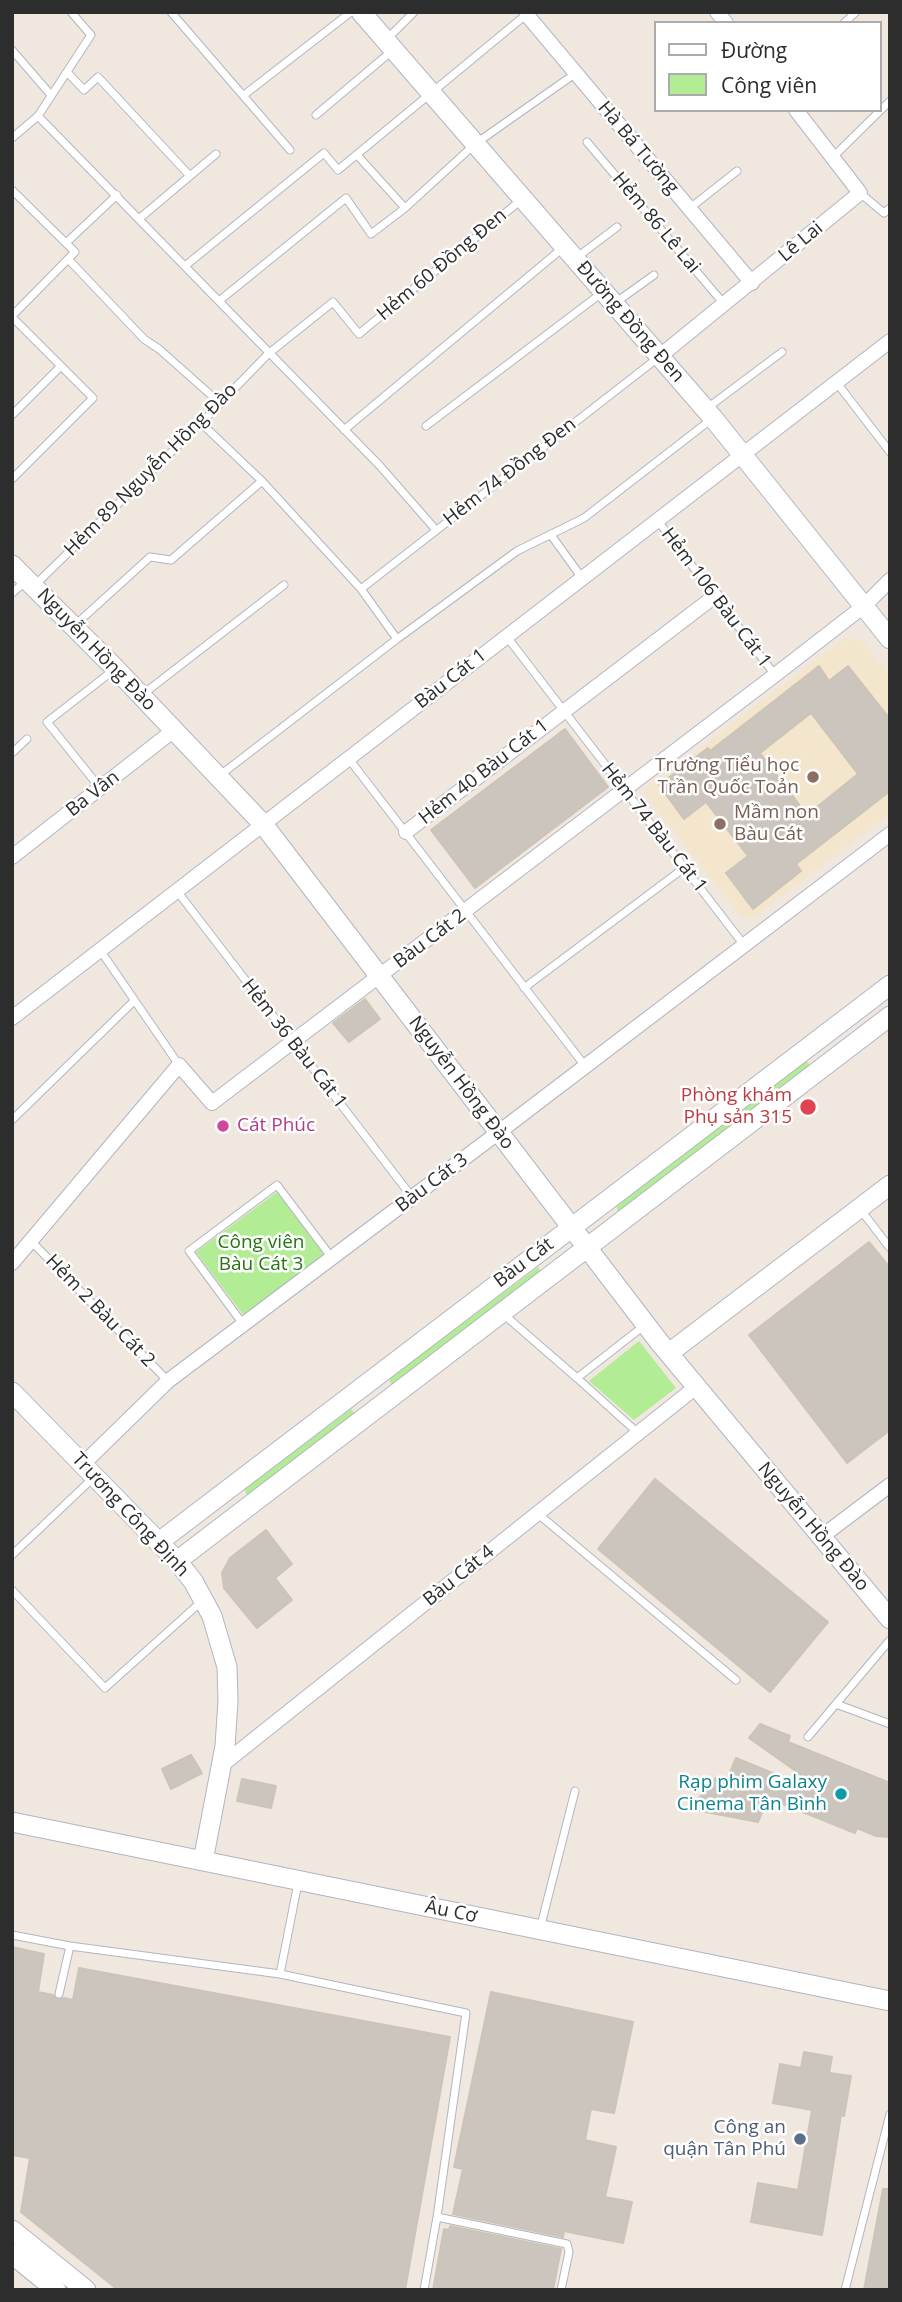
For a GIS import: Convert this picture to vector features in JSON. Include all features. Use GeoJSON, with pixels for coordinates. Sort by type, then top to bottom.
{"type":"FeatureCollection","features":[{"type":"Feature","properties":{"kind":"street","name":"Đường Đồng Đen"},"geometry":{"type":"LineString","coordinates":[[361,12],[709,413],[890,639]]}},
{"type":"Feature","properties":{"kind":"street","name":"Hà Bá Tường"},"geometry":{"type":"LineString","coordinates":[[527,13],[752,283]]}},
{"type":"Feature","properties":{"kind":"street"},"geometry":{"type":"LineString","coordinates":[[797,112],[831,159],[860,193]]}},
{"type":"Feature","properties":{"kind":"street","name":"Lê Lai"},"geometry":{"type":"LineString","coordinates":[[660,356],[860,193]]}},
{"type":"Feature","properties":{"kind":"street","name":"Bàu Cát 1"},"geometry":{"type":"LineString","coordinates":[[12,1018],[890,341]]}},
{"type":"Feature","properties":{"kind":"street","name":"Nguyễn Hồng Đào"},"geometry":{"type":"LineString","coordinates":[[12,565],[24,586],[74,626],[264,824],[586,1248],[696,1387],[890,1619]]}},
{"type":"Feature","properties":{"kind":"street","name":"Bàu Cát 2"},"geometry":{"type":"LineString","coordinates":[[179,1065],[212,1103],[775,675],[864,606],[890,580]]}},
{"type":"Feature","properties":{"kind":"street"},"geometry":{"type":"LineString","coordinates":[[563,711],[715,596]]}},
{"type":"Feature","properties":{"kind":"street","name":"Hẻm 40 Bàu Cát 1"},"geometry":{"type":"LineString","coordinates":[[405,832],[563,711]]}},
{"type":"Feature","properties":{"kind":"street","name":"Ba Vân"},"geometry":{"type":"LineString","coordinates":[[12,858],[174,730]]}},
{"type":"Feature","properties":{"kind":"street","name":"Bàu Cát 3"},"geometry":{"type":"LineString","coordinates":[[89,1470],[168,1381],[890,834]]}},
{"type":"Feature","properties":{"kind":"street","name":"Bàu Cát"},"geometry":{"type":"LineString","coordinates":[[159,1542],[890,985]]}},
{"type":"Feature","properties":{"kind":"street","name":"Bàu Cát"},"geometry":{"type":"LineString","coordinates":[[177,1560],[890,1016]]}},
{"type":"Feature","properties":{"kind":"street"},"geometry":{"type":"LineString","coordinates":[[818,1040],[833,1059]]}},
{"type":"Feature","properties":{"kind":"street"},"geometry":{"type":"LineString","coordinates":[[12,1263],[179,1065]]}},
{"type":"Feature","properties":{"kind":"street"},"geometry":{"type":"LineString","coordinates":[[669,1353],[890,1185]]}},
{"type":"Feature","properties":{"kind":"street"},"geometry":{"type":"LineString","coordinates":[[367,1384],[382,1404]]}},
{"type":"Feature","properties":{"kind":"street","name":"Bàu Cát 4"},"geometry":{"type":"LineString","coordinates":[[222,1765],[696,1387]]}},
{"type":"Feature","properties":{"kind":"street","name":"Trương Công Định"},"geometry":{"type":"LineString","coordinates":[[12,1392],[177,1560],[204,1600],[218,1632],[227,1667],[226,1731],[203,1861]]}},
{"type":"Feature","properties":{"kind":"street"},"geometry":{"type":"LineString","coordinates":[[821,1537],[890,1485]]}},
{"type":"Feature","properties":{"kind":"street","name":"Âu Cơ"},"geometry":{"type":"LineString","coordinates":[[12,1822],[890,2001]]}},
{"type":"Feature","properties":{"kind":"street"},"geometry":{"type":"LineString","coordinates":[[12,2230],[86,2290]]}},
{"type":"Feature","properties":{"kind":"street"},"geometry":{"type":"LineString","coordinates":[[12,2254],[56,2290]]}},
{"type":"Feature","properties":{"kind":"lane"},"geometry":{"type":"LineString","coordinates":[[12,138],[38,116],[91,36],[71,12]]}},
{"type":"Feature","properties":{"kind":"lane"},"geometry":{"type":"LineString","coordinates":[[172,12],[290,150]]}},
{"type":"Feature","properties":{"kind":"lane"},"geometry":{"type":"LineString","coordinates":[[244,95],[351,12]]}},
{"type":"Feature","properties":{"kind":"lane"},"geometry":{"type":"LineString","coordinates":[[316,116],[390,45],[414,12]]}},
{"type":"Feature","properties":{"kind":"lane"},"geometry":{"type":"LineString","coordinates":[[185,266],[324,153],[338,170],[527,13]]}},
{"type":"Feature","properties":{"kind":"lane"},"geometry":{"type":"LineString","coordinates":[[12,50],[51,95]]}},
{"type":"Feature","properties":{"kind":"lane"},"geometry":{"type":"LineString","coordinates":[[67,72],[84,90],[98,78],[190,176]]}},
{"type":"Feature","properties":{"kind":"lane"},"geometry":{"type":"LineString","coordinates":[[219,301],[346,198],[371,233],[405,208],[475,144],[576,73]]}},
{"type":"Feature","properties":{"kind":"lane"},"geometry":{"type":"LineString","coordinates":[[831,159],[879,112]]}},
{"type":"Feature","properties":{"kind":"lane"},"geometry":{"type":"LineString","coordinates":[[38,116],[380,466],[436,530]]}},
{"type":"Feature","properties":{"kind":"lane","name":"Hẻm 86 Lê Lai"},"geometry":{"type":"LineString","coordinates":[[587,142],[724,305]]}},
{"type":"Feature","properties":{"kind":"lane"},"geometry":{"type":"LineString","coordinates":[[140,218],[216,154]]}},
{"type":"Feature","properties":{"kind":"lane"},"geometry":{"type":"LineString","coordinates":[[357,155],[405,208]]}},
{"type":"Feature","properties":{"kind":"lane"},"geometry":{"type":"LineString","coordinates":[[689,208],[737,171]]}},
{"type":"Feature","properties":{"kind":"lane"},"geometry":{"type":"LineString","coordinates":[[12,190],[75,252],[12,316],[93,398],[12,479]]}},
{"type":"Feature","properties":{"kind":"lane"},"geometry":{"type":"LineString","coordinates":[[860,193],[884,213],[890,208]]}},
{"type":"Feature","properties":{"kind":"lane"},"geometry":{"type":"LineString","coordinates":[[66,243],[117,195]]}},
{"type":"Feature","properties":{"kind":"lane","name":"Hẻm 60 Đồng Đen"},"geometry":{"type":"LineString","coordinates":[[268,354],[333,302],[359,334],[523,198]]}},
{"type":"Feature","properties":{"kind":"lane"},"geometry":{"type":"LineString","coordinates":[[344,430],[570,253],[617,227]]}},
{"type":"Feature","properties":{"kind":"lane"},"geometry":{"type":"LineString","coordinates":[[69,260],[144,339],[220,403]]}},
{"type":"Feature","properties":{"kind":"lane"},"geometry":{"type":"LineString","coordinates":[[426,426],[609,297],[654,275]]}},
{"type":"Feature","properties":{"kind":"lane"},"geometry":{"type":"LineString","coordinates":[[219,777],[397,639],[517,551],[584,518],[782,352]]}},
{"type":"Feature","properties":{"kind":"lane","name":"Hẻm 89 Nguyễn Hồng Đào"},"geometry":{"type":"LineString","coordinates":[[24,586],[201,423],[268,354]]}},
{"type":"Feature","properties":{"kind":"lane","name":"Hẻm 74 Đồng Đen"},"geometry":{"type":"LineString","coordinates":[[361,589],[660,356]]}},
{"type":"Feature","properties":{"kind":"lane"},"geometry":{"type":"LineString","coordinates":[[12,415],[61,366]]}},
{"type":"Feature","properties":{"kind":"lane"},"geometry":{"type":"LineString","coordinates":[[836,382],[890,452]]}},
{"type":"Feature","properties":{"kind":"lane"},"geometry":{"type":"LineString","coordinates":[[201,423],[262,481],[361,589],[397,639]]}},
{"type":"Feature","properties":{"kind":"lane"},"geometry":{"type":"LineString","coordinates":[[74,626],[150,557],[171,560],[262,481]]}},
{"type":"Feature","properties":{"kind":"lane","name":"Hẻm 106 Bàu Cát 1"},"geometry":{"type":"LineString","coordinates":[[657,520],[775,675]]}},
{"type":"Feature","properties":{"kind":"lane"},"geometry":{"type":"LineString","coordinates":[[551,535],[582,578]]}},
{"type":"Feature","properties":{"kind":"lane"},"geometry":{"type":"LineString","coordinates":[[141,695],[284,585]]}},
{"type":"Feature","properties":{"kind":"lane","name":"Hẻm 74 Bàu Cát 1"},"geometry":{"type":"LineString","coordinates":[[506,637],[744,945]]}},
{"type":"Feature","properties":{"kind":"lane"},"geometry":{"type":"LineString","coordinates":[[100,788],[47,722],[116,669]]}},
{"type":"Feature","properties":{"kind":"lane"},"geometry":{"type":"LineString","coordinates":[[12,753],[27,740]]}},
{"type":"Feature","properties":{"kind":"lane","name":"Hẻm 40 Bàu Cát 1"},"geometry":{"type":"LineString","coordinates":[[349,758],[585,1067]]}},
{"type":"Feature","properties":{"kind":"lane"},"geometry":{"type":"LineString","coordinates":[[524,988],[684,868]]}},
{"type":"Feature","properties":{"kind":"lane","name":"Hẻm 36 Bàu Cát 1"},"geometry":{"type":"LineString","coordinates":[[177,891],[412,1197]]}},
{"type":"Feature","properties":{"kind":"lane"},"geometry":{"type":"LineString","coordinates":[[100,950],[179,1065]]}},
{"type":"Feature","properties":{"kind":"lane"},"geometry":{"type":"LineString","coordinates":[[12,1120],[134,1001]]}},
{"type":"Feature","properties":{"kind":"lane"},"geometry":{"type":"LineString","coordinates":[[244,1324],[189,1251],[278,1185],[332,1258]]}},
{"type":"Feature","properties":{"kind":"lane"},"geometry":{"type":"LineString","coordinates":[[859,1208],[890,1248]]}},
{"type":"Feature","properties":{"kind":"lane","name":"Hẻm 2 Bàu Cát 2"},"geometry":{"type":"LineString","coordinates":[[31,1241],[168,1381]]}},
{"type":"Feature","properties":{"kind":"lane"},"geometry":{"type":"LineString","coordinates":[[502,1312],[638,1433]]}},
{"type":"Feature","properties":{"kind":"lane"},"geometry":{"type":"LineString","coordinates":[[577,1378],[646,1324]]}},
{"type":"Feature","properties":{"kind":"lane"},"geometry":{"type":"LineString","coordinates":[[12,1555],[89,1470]]}},
{"type":"Feature","properties":{"kind":"lane"},"geometry":{"type":"LineString","coordinates":[[537,1513],[736,1680]]}},
{"type":"Feature","properties":{"kind":"lane"},"geometry":{"type":"LineString","coordinates":[[12,1590],[106,1688],[204,1600]]}},
{"type":"Feature","properties":{"kind":"lane"},"geometry":{"type":"LineString","coordinates":[[808,1737],[890,1640]]}},
{"type":"Feature","properties":{"kind":"lane"},"geometry":{"type":"LineString","coordinates":[[836,1704],[890,1724]]}},
{"type":"Feature","properties":{"kind":"lane"},"geometry":{"type":"LineString","coordinates":[[540,1930],[575,1791]]}},
{"type":"Feature","properties":{"kind":"lane"},"geometry":{"type":"LineString","coordinates":[[280,1973],[298,1882]]}},
{"type":"Feature","properties":{"kind":"lane"},"geometry":{"type":"LineString","coordinates":[[12,1936],[280,1973],[466,2013],[424,2290]]}},
{"type":"Feature","properties":{"kind":"lane"},"geometry":{"type":"LineString","coordinates":[[59,1994],[70,1946]]}},
{"type":"Feature","properties":{"kind":"lane"},"geometry":{"type":"LineString","coordinates":[[845,2290],[890,2114]]}},
{"type":"Feature","properties":{"kind":"lane"},"geometry":{"type":"LineString","coordinates":[[437,2217],[567,2244],[569,2252],[561,2290]]}},
{"type":"Feature","properties":{"kind":"shaded area","name":"Trường Tiểu học Trần Quốc Toản"},"geometry":{"type":"Polygon","coordinates":[[[846,637],[864,642],[890,676],[890,814],[752,919],[741,917],[643,792],[846,637]]]}},
{"type":"Feature","properties":{"kind":"green space"},"geometry":{"type":"Polygon","coordinates":[[[804,1062],[808,1062],[810,1066],[620,1212],[617,1210],[617,1206],[804,1062]]]}},
{"type":"Feature","properties":{"kind":"green space","name":"Công viên Bàu Cát 3"},"geometry":{"type":"Polygon","coordinates":[[[277,1192],[325,1256],[244,1316],[196,1252],[277,1192]]]}},
{"type":"Feature","properties":{"kind":"green space"},"geometry":{"type":"Polygon","coordinates":[[[538,1267],[541,1272],[393,1385],[390,1383],[390,1378],[538,1267]]]}},
{"type":"Feature","properties":{"kind":"green space"},"geometry":{"type":"Polygon","coordinates":[[[639,1341],[676,1388],[634,1420],[589,1381],[639,1341]]]}},
{"type":"Feature","properties":{"kind":"green space"},"geometry":{"type":"Polygon","coordinates":[[[351,1409],[355,1414],[249,1495],[246,1494],[245,1489],[351,1409]]]}},
{"type":"Feature","properties":{"kind":"building","name":"Trường Tiểu học Trần Quốc Toản"},"geometry":{"type":"Polygon","coordinates":[[[819,666],[829,681],[848,666],[890,719],[890,791],[796,864],[801,871],[753,909],[726,873],[748,856],[706,802],[684,819],[659,785],[708,748],[710,751],[819,666]],[[811,713],[760,753],[807,815],[858,774],[811,713]]]}},
{"type":"Feature","properties":{"kind":"building"},"geometry":{"type":"Polygon","coordinates":[[[565,729],[608,787],[475,888],[431,830],[565,729]]]}},
{"type":"Feature","properties":{"kind":"building"},"geometry":{"type":"Polygon","coordinates":[[[365,999],[380,1019],[349,1042],[333,1023],[365,999]]]}},
{"type":"Feature","properties":{"kind":"building"},"geometry":{"type":"Polygon","coordinates":[[[869,1242],[890,1268],[890,1430],[847,1463],[749,1335],[869,1242]]]}},
{"type":"Feature","properties":{"kind":"building"},"geometry":{"type":"Polygon","coordinates":[[[655,1479],[828,1622],[770,1692],[598,1549],[655,1479]]]}},
{"type":"Feature","properties":{"kind":"building"},"geometry":{"type":"Polygon","coordinates":[[[266,1530],[292,1564],[275,1578],[292,1600],[257,1628],[224,1588],[222,1573],[230,1558],[266,1530]]]}},
{"type":"Feature","properties":{"kind":"building"},"geometry":{"type":"Polygon","coordinates":[[[760,1724],[790,1736],[788,1742],[890,1783],[890,1837],[876,1836],[857,1828],[855,1833],[768,1798],[758,1822],[690,1809],[716,1778],[725,1785],[736,1758],[811,1789],[814,1784],[749,1738],[760,1724]]]}},
{"type":"Feature","properties":{"kind":"building"},"geometry":{"type":"Polygon","coordinates":[[[191,1755],[202,1773],[171,1789],[162,1769],[191,1755]]]}},
{"type":"Feature","properties":{"kind":"building"},"geometry":{"type":"Polygon","coordinates":[[[242,1779],[276,1786],[271,1808],[237,1801],[242,1779]]]}},
{"type":"Feature","properties":{"kind":"building"},"geometry":{"type":"Polygon","coordinates":[[[12,1947],[44,1954],[38,1992],[53,1995],[58,2000],[73,2000],[79,1968],[450,2037],[405,2290],[118,2290],[21,2212],[30,2158],[12,2155],[12,1947]]]}},
{"type":"Feature","properties":{"kind":"building"},"geometry":{"type":"Polygon","coordinates":[[[491,1992],[633,2022],[614,2113],[591,2109],[585,2140],[616,2147],[605,2197],[632,2202],[623,2243],[564,2231],[563,2237],[453,2214],[463,2169],[454,2167],[491,1992]]]}},
{"type":"Feature","properties":{"kind":"building"},"geometry":{"type":"Polygon","coordinates":[[[804,2052],[832,2057],[829,2073],[851,2076],[844,2116],[841,2115],[822,2235],[751,2222],[758,2183],[798,2190],[812,2110],[773,2103],[780,2064],[801,2068],[804,2052]]]}},
{"type":"Feature","properties":{"kind":"building"},"geometry":{"type":"Polygon","coordinates":[[[883,2189],[890,2189],[890,2290],[864,2290],[883,2189]]]}},
{"type":"Feature","properties":{"kind":"building"},"geometry":{"type":"Polygon","coordinates":[[[450,2226],[561,2249],[553,2290],[433,2290],[444,2229],[449,2230],[450,2226]]]}},
{"type":"Feature","properties":{"kind":"place","name":"Trường Tiểu học Trần Quốc Toản"},"geometry":{"type":"Point","coordinates":[813,777]}},
{"type":"Feature","properties":{"kind":"place","name":"Mầm non Bàu Cát"},"geometry":{"type":"Point","coordinates":[720,824]}},
{"type":"Feature","properties":{"kind":"place","name":"Phòng khám Phụ sản 315"},"geometry":{"type":"Point","coordinates":[808,1107]}},
{"type":"Feature","properties":{"kind":"place","name":"Cát Phúc"},"geometry":{"type":"Point","coordinates":[223,1126]}},
{"type":"Feature","properties":{"kind":"place","name":"Rạp phim Galaxy Cinema Tân Bình"},"geometry":{"type":"Point","coordinates":[841,1794]}},
{"type":"Feature","properties":{"kind":"place","name":"Công an quận Tân Phú"},"geometry":{"type":"Point","coordinates":[800,2139]}}]}
